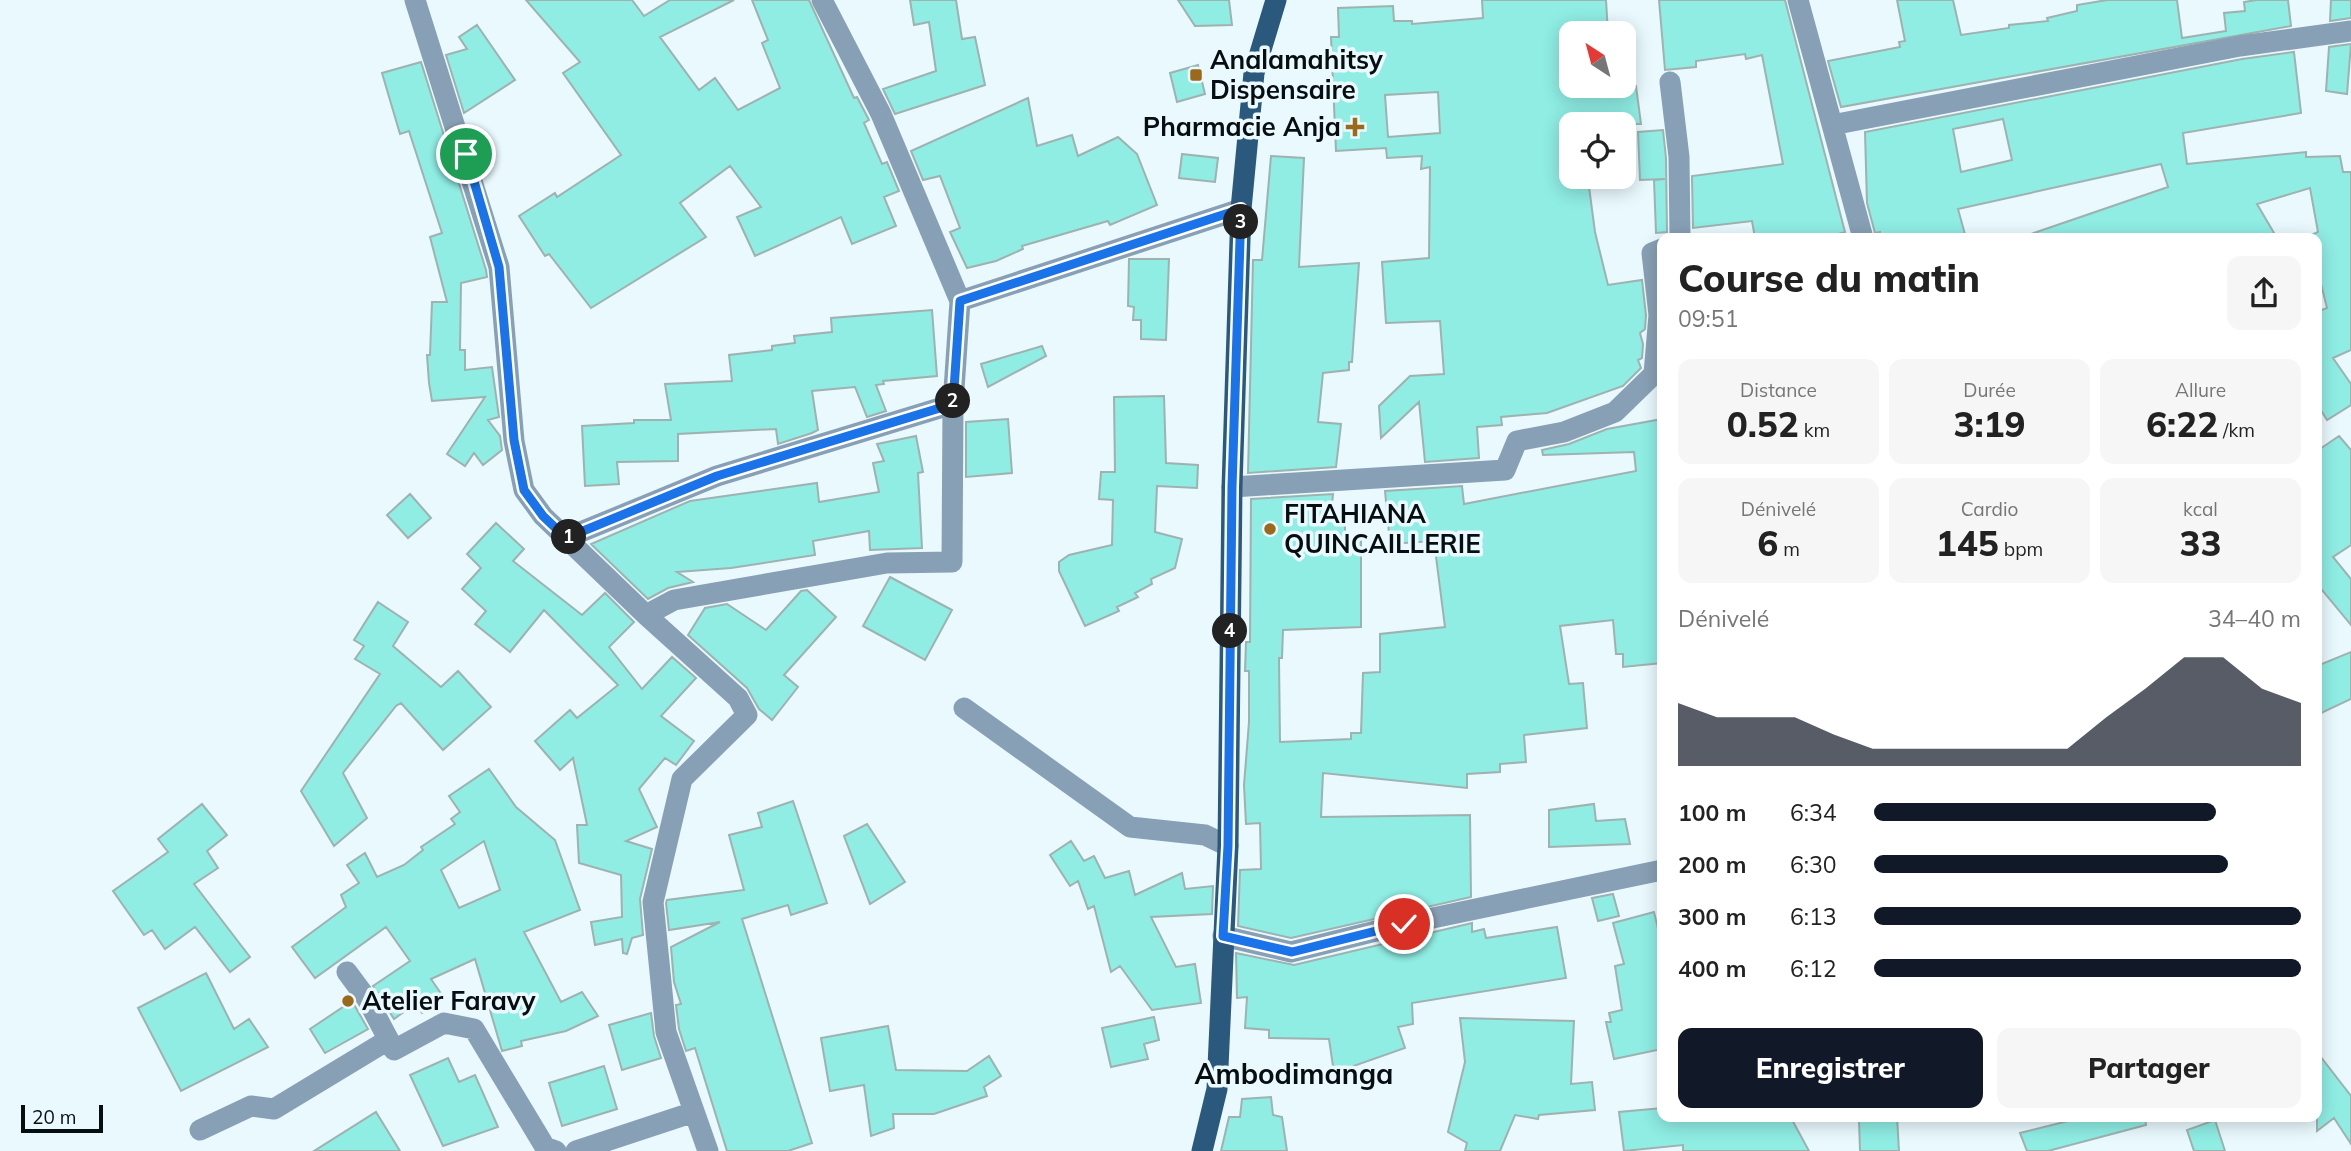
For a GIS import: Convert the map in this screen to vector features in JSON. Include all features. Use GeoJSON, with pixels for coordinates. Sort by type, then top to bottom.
{"type":"FeatureCollection","features":[{"type":"Feature","properties":{"kind":"main road"},"geometry":{"type":"LineString","coordinates":[[1202,1151],[1217,1088],[1228,846],[1232,487],[1241,209],[1254,73],[1276,0]]}},
{"type":"Feature","properties":{"kind":"street"},"geometry":{"type":"LineString","coordinates":[[415,0],[499,267],[514,440],[524,490],[543,516],[738,698],[747,715],[682,779],[653,902],[666,1032],[708,1151]]}},
{"type":"Feature","properties":{"kind":"street"},"geometry":{"type":"LineString","coordinates":[[646,615],[674,600],[887,563],[952,562],[953,404],[960,301],[881,114],[822,0]]}},
{"type":"Feature","properties":{"kind":"street"},"geometry":{"type":"LineString","coordinates":[[1798,0],[1862,233]]}},
{"type":"Feature","properties":{"kind":"street"},"geometry":{"type":"LineString","coordinates":[[1832,125],[2240,46],[2351,31]]}},
{"type":"Feature","properties":{"kind":"street"},"geometry":{"type":"LineString","coordinates":[[1670,82],[1679,157],[1680,233]]}},
{"type":"Feature","properties":{"kind":"street"},"geometry":{"type":"LineString","coordinates":[[960,301],[1241,209]]}},
{"type":"Feature","properties":{"kind":"street"},"geometry":{"type":"LineString","coordinates":[[1657,251],[1652,253],[1657,305]]}},
{"type":"Feature","properties":{"kind":"street"},"geometry":{"type":"LineString","coordinates":[[1232,487],[1505,470],[1517,441],[1564,432],[1615,411],[1654,374],[1657,330]]}},
{"type":"Feature","properties":{"kind":"street"},"geometry":{"type":"LineString","coordinates":[[566,538],[717,476],[953,404]]}},
{"type":"Feature","properties":{"kind":"street"},"geometry":{"type":"LineString","coordinates":[[964,708],[1130,827],[1205,835],[1228,846]]}},
{"type":"Feature","properties":{"kind":"street"},"geometry":{"type":"LineString","coordinates":[[1223,936],[1292,952],[1404,924],[1657,871]]}},
{"type":"Feature","properties":{"kind":"street"},"geometry":{"type":"LineString","coordinates":[[347,972],[367,999],[394,1051],[444,1023],[474,1029],[545,1147],[556,1151]]}},
{"type":"Feature","properties":{"kind":"street"},"geometry":{"type":"LineString","coordinates":[[200,1130],[251,1106],[274,1109],[388,1040]]}},
{"type":"Feature","properties":{"kind":"street"},"geometry":{"type":"LineString","coordinates":[[576,1151],[694,1112]]}},
{"type":"Feature","properties":{"kind":"building"},"geometry":{"type":"Polygon","coordinates":[[[526,0],[632,0],[644,16],[670,0],[734,0],[660,37],[699,90],[715,78],[738,110],[780,88],[762,43],[768,40],[752,0],[809,0],[854,98],[857,97],[869,120],[864,123],[882,164],[887,162],[899,191],[884,197],[896,226],[852,244],[841,217],[755,256],[737,217],[761,207],[730,166],[680,203],[706,237],[591,308],[549,254],[545,256],[519,216],[555,193],[557,197],[621,155],[563,73],[580,62],[526,0]]]}},
{"type":"Feature","properties":{"kind":"building"},"geometry":{"type":"Polygon","coordinates":[[[910,0],[956,0],[962,39],[975,37],[985,85],[895,114],[883,89],[936,71],[929,22],[914,25],[910,0]]]}},
{"type":"Feature","properties":{"kind":"building"},"geometry":{"type":"Polygon","coordinates":[[[1178,0],[1229,0],[1232,25],[1195,26],[1178,0]]]}},
{"type":"Feature","properties":{"kind":"building"},"geometry":{"type":"Polygon","coordinates":[[[1482,0],[1606,0],[1607,21],[1559,21],[1559,98],[1636,98],[1636,86],[1641,124],[1636,124],[1636,112],[1559,112],[1559,189],[1589,189],[1595,232],[1608,285],[1642,280],[1646,315],[1645,329],[1640,333],[1643,344],[1642,358],[1638,360],[1641,368],[1623,386],[1547,413],[1501,417],[1502,425],[1477,427],[1479,458],[1425,462],[1419,402],[1381,438],[1379,406],[1410,376],[1444,374],[1440,321],[1386,323],[1382,262],[1429,258],[1430,167],[1421,169],[1422,156],[1387,158],[1386,148],[1336,151],[1331,37],[1339,37],[1338,8],[1393,6],[1394,21],[1412,21],[1412,24],[1483,18],[1482,0]],[[1438,92],[1385,95],[1388,137],[1440,133],[1438,92]]]}},
{"type":"Feature","properties":{"kind":"building"},"geometry":{"type":"Polygon","coordinates":[[[1659,0],[1785,0],[1845,232],[1754,233],[1752,221],[1693,228],[1692,176],[1783,164],[1762,55],[1746,59],[1745,54],[1696,61],[1696,67],[1665,70],[1659,0]]]}},
{"type":"Feature","properties":{"kind":"building"},"geometry":{"type":"Polygon","coordinates":[[[1897,0],[1953,0],[1961,35],[2009,28],[2009,25],[2048,21],[2047,18],[2077,11],[2077,5],[2107,0],[2177,0],[2182,38],[2226,31],[2224,13],[2245,11],[2244,2],[2256,0],[2288,0],[2291,26],[1841,107],[1828,61],[1900,47],[1899,42],[1905,41],[1897,0]]]}},
{"type":"Feature","properties":{"kind":"building"},"geometry":{"type":"Polygon","coordinates":[[[2331,0],[2351,0],[2351,18],[2330,21],[2331,0]]]}},
{"type":"Feature","properties":{"kind":"building"},"geometry":{"type":"Polygon","coordinates":[[[477,25],[515,80],[464,113],[446,55],[467,49],[459,37],[477,25]]]}},
{"type":"Feature","properties":{"kind":"building"},"geometry":{"type":"Polygon","coordinates":[[[2351,44],[2347,94],[2326,91],[2329,47],[2351,44]]]}},
{"type":"Feature","properties":{"kind":"building"},"geometry":{"type":"Polygon","coordinates":[[[2294,52],[2301,113],[2183,133],[2187,164],[2306,152],[2306,157],[2340,156],[2343,172],[2351,172],[2351,350],[2333,358],[2351,384],[2351,405],[2327,420],[2322,412],[2322,310],[2327,308],[2322,288],[2322,233],[2316,233],[2318,232],[2310,188],[2257,204],[2274,233],[2034,233],[2168,187],[2161,164],[1958,209],[1965,233],[1875,233],[1867,203],[1865,132],[2242,59],[2294,52]],[[2003,119],[1953,129],[1961,172],[2012,160],[2003,119]]]}},
{"type":"Feature","properties":{"kind":"building"},"geometry":{"type":"Polygon","coordinates":[[[421,62],[486,270],[487,277],[461,283],[460,350],[465,350],[465,370],[492,367],[499,417],[488,420],[500,436],[502,450],[483,465],[474,453],[465,466],[447,454],[485,397],[432,401],[429,383],[427,355],[430,355],[432,302],[447,302],[430,237],[442,233],[409,131],[400,134],[382,73],[421,62]]]}},
{"type":"Feature","properties":{"kind":"building"},"geometry":{"type":"Polygon","coordinates":[[[1198,65],[1205,94],[1177,102],[1170,73],[1198,65]]]}},
{"type":"Feature","properties":{"kind":"building"},"geometry":{"type":"Polygon","coordinates":[[[1028,98],[1037,146],[1072,135],[1078,156],[1118,137],[1137,154],[1157,205],[1110,225],[1108,221],[1022,246],[1023,249],[996,261],[967,268],[950,232],[960,228],[940,176],[923,180],[911,151],[1028,98]]]}},
{"type":"Feature","properties":{"kind":"building"},"geometry":{"type":"Polygon","coordinates":[[[1663,130],[1666,158],[1667,232],[1656,233],[1654,180],[1665,179],[1640,180],[1638,132],[1663,130]]]}},
{"type":"Feature","properties":{"kind":"building"},"geometry":{"type":"Polygon","coordinates":[[[1182,154],[1218,158],[1215,182],[1179,178],[1182,154]]]}},
{"type":"Feature","properties":{"kind":"building"},"geometry":{"type":"Polygon","coordinates":[[[1271,156],[1304,158],[1299,267],[1359,263],[1352,362],[1349,362],[1349,370],[1323,373],[1318,422],[1341,424],[1336,467],[1248,473],[1253,260],[1262,260],[1271,156]]]}},
{"type":"Feature","properties":{"kind":"building"},"geometry":{"type":"Polygon","coordinates":[[[1129,259],[1169,259],[1166,340],[1141,339],[1141,320],[1133,320],[1134,307],[1128,306],[1129,259]]]}},
{"type":"Feature","properties":{"kind":"building"},"geometry":{"type":"Polygon","coordinates":[[[932,310],[937,376],[883,381],[884,384],[876,385],[886,411],[867,417],[855,387],[812,391],[818,430],[812,433],[778,444],[776,429],[678,434],[678,461],[617,462],[619,484],[585,486],[582,426],[634,423],[634,420],[671,420],[665,384],[732,381],[729,355],[772,350],[772,346],[795,343],[794,336],[832,332],[831,318],[932,310]]]}},
{"type":"Feature","properties":{"kind":"building"},"geometry":{"type":"Polygon","coordinates":[[[1042,346],[1046,356],[988,387],[981,364],[1042,346]]]}},
{"type":"Feature","properties":{"kind":"building"},"geometry":{"type":"Polygon","coordinates":[[[1164,396],[1166,463],[1198,465],[1197,488],[1157,486],[1155,532],[1182,539],[1175,568],[1151,579],[1152,584],[1135,593],[1138,597],[1117,607],[1119,611],[1085,626],[1059,571],[1059,562],[1069,555],[1112,545],[1113,500],[1099,499],[1101,472],[1115,472],[1114,397],[1164,396]]]}},
{"type":"Feature","properties":{"kind":"building"},"geometry":{"type":"Polygon","coordinates":[[[1008,419],[1012,473],[966,477],[966,422],[1008,419]]]}},
{"type":"Feature","properties":{"kind":"building"},"geometry":{"type":"Polygon","coordinates":[[[1657,420],[1657,664],[1623,667],[1623,654],[1616,654],[1613,620],[1560,626],[1569,684],[1583,683],[1587,728],[1524,735],[1526,762],[1500,764],[1500,772],[1467,774],[1467,788],[1323,773],[1321,817],[1470,815],[1471,897],[1291,938],[1238,926],[1240,870],[1261,869],[1260,823],[1246,824],[1244,785],[1249,722],[1249,671],[1245,671],[1246,642],[1250,642],[1251,499],[1333,494],[1331,515],[1345,515],[1345,536],[1361,535],[1361,627],[1283,630],[1282,658],[1279,658],[1280,742],[1351,739],[1351,733],[1361,733],[1363,673],[1380,672],[1380,634],[1445,627],[1434,541],[1390,544],[1385,491],[1462,486],[1464,504],[1636,471],[1634,452],[1543,455],[1542,450],[1569,444],[1607,429],[1657,420]]]}},
{"type":"Feature","properties":{"kind":"building"},"geometry":{"type":"Polygon","coordinates":[[[916,436],[923,472],[918,473],[922,548],[870,550],[869,531],[813,541],[815,555],[731,568],[677,572],[693,582],[668,588],[648,599],[591,544],[690,501],[817,483],[819,502],[879,492],[873,463],[884,461],[877,444],[916,436]]]}},
{"type":"Feature","properties":{"kind":"building"},"geometry":{"type":"Polygon","coordinates":[[[2339,436],[2351,450],[2351,545],[2333,557],[2351,579],[2351,625],[2322,590],[2322,448],[2339,436]]]}},
{"type":"Feature","properties":{"kind":"building"},"geometry":{"type":"Polygon","coordinates":[[[410,494],[431,518],[408,538],[387,515],[410,494]]]}},
{"type":"Feature","properties":{"kind":"building"},"geometry":{"type":"Polygon","coordinates":[[[496,523],[524,549],[513,561],[582,615],[605,593],[634,622],[609,647],[642,689],[672,657],[696,678],[661,716],[694,741],[676,765],[665,758],[639,789],[657,827],[626,841],[652,849],[640,899],[643,935],[632,938],[627,954],[623,953],[622,939],[595,945],[591,922],[622,917],[621,875],[579,863],[577,825],[587,825],[573,758],[560,770],[535,741],[570,710],[577,718],[618,685],[544,610],[510,652],[475,624],[486,611],[462,589],[481,568],[467,554],[496,523]]]}},
{"type":"Feature","properties":{"kind":"building"},"geometry":{"type":"Polygon","coordinates":[[[890,577],[952,610],[925,660],[863,626],[890,577]]]}},
{"type":"Feature","properties":{"kind":"building"},"geometry":{"type":"Polygon","coordinates":[[[807,590],[836,617],[784,675],[798,687],[772,720],[759,709],[747,688],[688,635],[705,608],[727,604],[766,630],[801,591],[807,590]]]}},
{"type":"Feature","properties":{"kind":"building"},"geometry":{"type":"Polygon","coordinates":[[[378,602],[408,622],[393,646],[441,687],[458,671],[491,707],[443,750],[401,703],[396,706],[343,773],[367,818],[334,846],[301,791],[380,674],[355,659],[364,646],[354,640],[378,602]]]}},
{"type":"Feature","properties":{"kind":"building"},"geometry":{"type":"Polygon","coordinates":[[[2351,652],[2351,699],[2322,713],[2322,664],[2351,652]]]}},
{"type":"Feature","properties":{"kind":"building"},"geometry":{"type":"Polygon","coordinates":[[[489,769],[516,807],[555,840],[580,910],[524,932],[561,1002],[582,992],[598,1016],[566,1031],[521,1041],[522,1046],[502,1051],[475,959],[431,979],[444,998],[422,1013],[415,1004],[394,1019],[373,986],[410,961],[386,927],[315,978],[292,947],[346,907],[341,895],[359,883],[347,865],[365,853],[377,877],[404,865],[423,850],[421,847],[455,824],[451,819],[460,812],[449,796],[489,769]],[[484,841],[441,870],[459,908],[500,890],[484,841]]]}},
{"type":"Feature","properties":{"kind":"building"},"geometry":{"type":"Polygon","coordinates":[[[793,801],[827,903],[791,915],[788,905],[742,919],[812,1143],[788,1151],[727,1151],[695,1048],[686,1051],[679,1029],[676,1005],[681,1004],[674,982],[671,947],[720,922],[669,930],[666,903],[667,900],[744,890],[729,835],[762,827],[758,813],[793,801]]]}},
{"type":"Feature","properties":{"kind":"building"},"geometry":{"type":"Polygon","coordinates":[[[202,804],[227,835],[207,851],[218,868],[194,884],[250,957],[230,972],[195,927],[165,949],[152,930],[144,935],[113,891],[168,852],[158,839],[202,804]]]}},
{"type":"Feature","properties":{"kind":"building"},"geometry":{"type":"Polygon","coordinates":[[[1594,804],[1596,821],[1625,819],[1630,844],[1549,847],[1549,810],[1594,804]]]}},
{"type":"Feature","properties":{"kind":"building"},"geometry":{"type":"Polygon","coordinates":[[[867,824],[905,882],[870,904],[844,836],[867,824]]]}},
{"type":"Feature","properties":{"kind":"building"},"geometry":{"type":"Polygon","coordinates":[[[1071,841],[1084,861],[1094,856],[1105,878],[1129,871],[1135,895],[1182,873],[1185,889],[1213,886],[1212,914],[1151,917],[1176,967],[1195,964],[1201,1003],[1152,1010],[1120,966],[1111,972],[1094,906],[1088,909],[1078,881],[1070,886],[1050,855],[1071,841]]]}},
{"type":"Feature","properties":{"kind":"building"},"geometry":{"type":"Polygon","coordinates":[[[1613,894],[1619,916],[1598,921],[1592,898],[1613,894]]]}},
{"type":"Feature","properties":{"kind":"building"},"geometry":{"type":"Polygon","coordinates":[[[1654,912],[1657,924],[1657,1050],[1614,1059],[1606,1022],[1611,1022],[1609,1013],[1622,1010],[1615,966],[1624,964],[1613,923],[1654,912]]]}},
{"type":"Feature","properties":{"kind":"building"},"geometry":{"type":"Polygon","coordinates":[[[1472,923],[1472,932],[1484,929],[1486,938],[1557,927],[1566,978],[1412,1003],[1413,1024],[1398,1027],[1405,1048],[1334,1073],[1329,1039],[1269,1038],[1269,1030],[1245,1028],[1247,997],[1237,998],[1236,953],[1294,965],[1472,923]]]}},
{"type":"Feature","properties":{"kind":"building"},"geometry":{"type":"Polygon","coordinates":[[[206,973],[234,1029],[249,1019],[268,1047],[181,1091],[138,1008],[206,973]]]}},
{"type":"Feature","properties":{"kind":"building"},"geometry":{"type":"Polygon","coordinates":[[[352,1001],[368,1029],[325,1053],[310,1029],[352,1001]]]}},
{"type":"Feature","properties":{"kind":"building"},"geometry":{"type":"Polygon","coordinates":[[[651,1013],[661,1058],[622,1070],[609,1025],[651,1013]]]}},
{"type":"Feature","properties":{"kind":"building"},"geometry":{"type":"Polygon","coordinates":[[[1154,1017],[1159,1040],[1144,1044],[1148,1059],[1111,1067],[1102,1028],[1154,1017]]]}},
{"type":"Feature","properties":{"kind":"building"},"geometry":{"type":"Polygon","coordinates":[[[1460,1018],[1574,1021],[1571,1084],[1592,1082],[1595,1110],[1539,1115],[1538,1119],[1515,1115],[1500,1151],[1465,1151],[1467,1143],[1448,1132],[1465,1062],[1460,1018]]]}},
{"type":"Feature","properties":{"kind":"building"},"geometry":{"type":"Polygon","coordinates":[[[888,1026],[896,1070],[967,1071],[989,1056],[1001,1076],[984,1087],[987,1096],[934,1114],[893,1114],[894,1128],[871,1136],[864,1085],[830,1091],[821,1038],[888,1026]]]}},
{"type":"Feature","properties":{"kind":"building"},"geometry":{"type":"Polygon","coordinates":[[[448,1058],[459,1082],[475,1075],[498,1127],[443,1146],[410,1075],[448,1058]]]}},
{"type":"Feature","properties":{"kind":"building"},"geometry":{"type":"Polygon","coordinates":[[[2322,1058],[2351,1096],[2351,1144],[2334,1118],[2317,1131],[2317,1122],[2322,1122],[2322,1058]]]}},
{"type":"Feature","properties":{"kind":"building"},"geometry":{"type":"Polygon","coordinates":[[[604,1066],[617,1109],[562,1126],[549,1083],[604,1066]]]}},
{"type":"Feature","properties":{"kind":"building"},"geometry":{"type":"Polygon","coordinates":[[[1271,1097],[1273,1115],[1282,1117],[1287,1151],[1221,1151],[1229,1117],[1240,1117],[1242,1099],[1271,1097]]]}},
{"type":"Feature","properties":{"kind":"building"},"geometry":{"type":"Polygon","coordinates":[[[1657,1108],[1657,1122],[1793,1122],[1809,1151],[1683,1151],[1683,1145],[1624,1151],[1619,1112],[1657,1108]]]}},
{"type":"Feature","properties":{"kind":"building"},"geometry":{"type":"Polygon","coordinates":[[[376,1112],[400,1151],[314,1151],[376,1112]]]}},
{"type":"Feature","properties":{"kind":"building"},"geometry":{"type":"Polygon","coordinates":[[[1859,1122],[1897,1122],[1899,1151],[1860,1151],[1859,1122]]]}},
{"type":"Feature","properties":{"kind":"building"},"geometry":{"type":"Polygon","coordinates":[[[2064,1122],[2146,1122],[2146,1125],[2048,1151],[2027,1151],[2020,1133],[2064,1122]]]}},
{"type":"Feature","properties":{"kind":"building"},"geometry":{"type":"Polygon","coordinates":[[[2216,1122],[2225,1151],[2194,1151],[2187,1130],[2216,1122]]]}},
{"type":"Feature","properties":{"kind":"place","name":"Analamahitsy Dispensaire"},"geometry":{"type":"Point","coordinates":[1196,75]}},
{"type":"Feature","properties":{"kind":"place","name":"Pharmacie Anja"},"geometry":{"type":"Point","coordinates":[1355,127]}},
{"type":"Feature","properties":{"kind":"place","name":"FITAHIANA QUINCAILLERIE"},"geometry":{"type":"Point","coordinates":[1270,529]}},
{"type":"Feature","properties":{"kind":"place","name":"Atelier Faravy"},"geometry":{"type":"Point","coordinates":[348,1001]}},
{"type":"Feature","properties":{"kind":"district","name":"Ambodimanga"},"geometry":{"type":"Point","coordinates":[1294,1074]}},
{"type":"Feature","properties":{"kind":"route"},"geometry":{"type":"LineString","coordinates":[[466,154],[499,267],[514,440],[524,490],[543,516],[566,538],[717,476],[813,449],[953,404],[960,301],[1241,209],[1232,487],[1228,846],[1223,936],[1292,952],[1404,924]]}}]}
